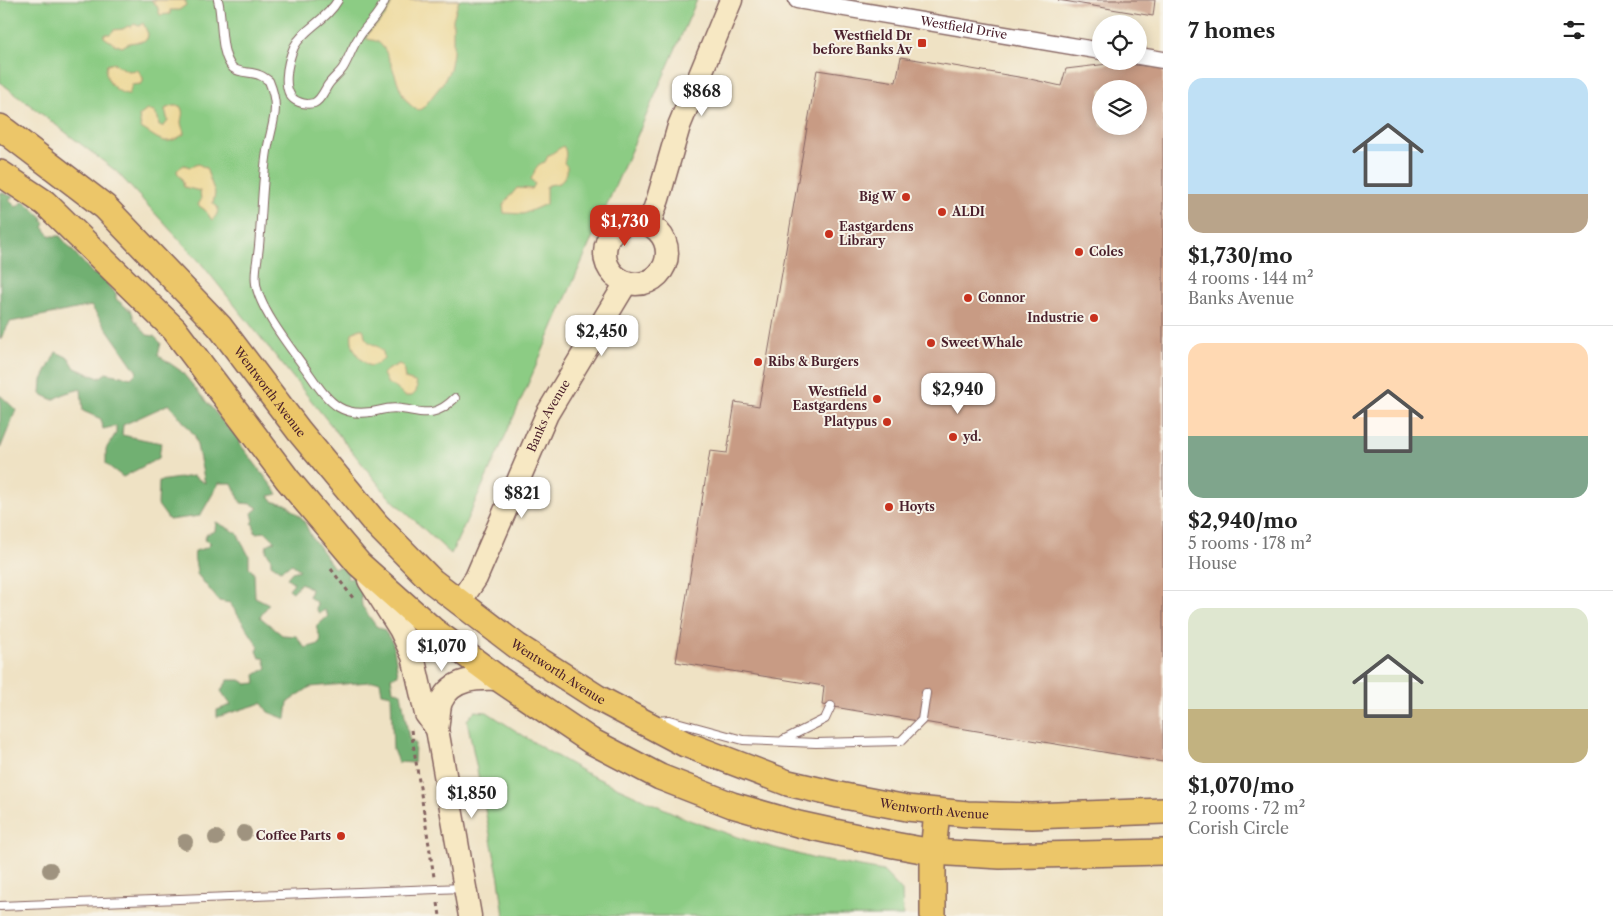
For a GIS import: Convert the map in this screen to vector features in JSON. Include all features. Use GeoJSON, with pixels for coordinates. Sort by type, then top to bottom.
{"type":"FeatureCollection","features":[{"type":"Feature","properties":{"kind":"main road","name":"Wentworth Avenue"},"geometry":{"type":"LineString","coordinates":[[0,127],[105,207],[220,327],[299,431],[376,524],[432,581],[517,646],[559,675],[598,698],[685,744],[788,783],[840,795],[937,812],[1032,816],[1163,811]]}},
{"type":"Feature","properties":{"kind":"main road"},"geometry":{"type":"LineString","coordinates":[[0,173],[45,203],[174,330],[288,480],[359,564],[433,630],[499,679],[591,741],[660,777],[768,816],[839,834],[933,852],[991,856],[1163,852]]}},
{"type":"Feature","properties":{"kind":"main road","name":"Banks Avenue"},"geometry":{"type":"LineString","coordinates":[[433,630],[459,603]]}},
{"type":"Feature","properties":{"kind":"main road"},"geometry":{"type":"LineString","coordinates":[[933,916],[933,852],[937,812]]}},
{"type":"Feature","properties":{"kind":"street"},"geometry":{"type":"LineString","coordinates":[[649,224],[679,126],[731,0]]}},
{"type":"Feature","properties":{"kind":"street","name":"Westfield Drive"},"geometry":{"type":"LineString","coordinates":[[797,0],[1092,49]]}},
{"type":"Feature","properties":{"kind":"street"},"geometry":{"type":"LineString","coordinates":[[1147,57],[1163,60]]}},
{"type":"Feature","properties":{"kind":"street"},"geometry":{"type":"LineString","coordinates":[[630,222],[649,224],[663,237],[667,246],[667,259],[661,272],[652,280],[639,284],[626,282],[611,272],[606,264],[604,255],[608,237],[614,230],[630,222]]}},
{"type":"Feature","properties":{"kind":"street","name":"Banks Avenue"},"geometry":{"type":"LineString","coordinates":[[459,603],[476,578],[547,414],[626,282]]}},
{"type":"Feature","properties":{"kind":"street"},"geometry":{"type":"LineString","coordinates":[[359,564],[386,604],[413,656],[426,714],[437,729]]}},
{"type":"Feature","properties":{"kind":"street"},"geometry":{"type":"LineString","coordinates":[[470,916],[437,729],[441,702],[447,692],[465,680],[478,678],[499,679]]}},
{"type":"Feature","properties":{"kind":"lane"},"geometry":{"type":"LineString","coordinates":[[218,0],[224,50],[228,60],[233,68],[241,72],[260,75],[269,81],[276,103],[276,114],[267,151],[256,270],[256,284],[260,298],[273,320],[324,396],[349,412],[364,414],[394,408],[425,414],[433,413],[455,398]]}},
{"type":"Feature","properties":{"kind":"lane"},"geometry":{"type":"LineString","coordinates":[[338,0],[330,12],[304,35],[294,47],[286,84],[293,100],[300,103],[314,103],[320,97],[342,70],[358,37],[381,11],[385,0]]}},
{"type":"Feature","properties":{"kind":"lane"},"geometry":{"type":"LineString","coordinates":[[643,722],[669,720],[743,740],[816,743],[902,741],[922,720],[926,693]]}},
{"type":"Feature","properties":{"kind":"lane"},"geometry":{"type":"LineString","coordinates":[[781,741],[826,719],[831,706]]}},
{"type":"Feature","properties":{"kind":"lane"},"geometry":{"type":"LineString","coordinates":[[0,906],[465,888]]}},
{"type":"Feature","properties":{"kind":"path"},"geometry":{"type":"LineString","coordinates":[[328,565],[358,604]]}},
{"type":"Feature","properties":{"kind":"path"},"geometry":{"type":"LineString","coordinates":[[410,726],[440,916]]}},
{"type":"Feature","properties":{"kind":"green space"},"geometry":{"type":"Polygon","coordinates":[[[0,0],[697,0],[499,450],[451,554],[388,496],[200,262],[116,171],[0,82],[0,0]]]}},
{"type":"Feature","properties":{"kind":"green space"},"geometry":{"type":"Polygon","coordinates":[[[0,192],[14,197],[9,200],[16,207],[24,201],[43,218],[42,220],[45,224],[43,227],[50,236],[60,236],[93,274],[103,275],[109,287],[116,293],[116,299],[132,312],[134,319],[147,335],[154,336],[161,343],[158,355],[181,371],[230,430],[234,427],[242,430],[240,444],[278,494],[269,496],[274,502],[286,504],[303,519],[311,536],[334,568],[350,569],[347,578],[350,579],[353,576],[369,583],[361,596],[362,606],[376,626],[384,630],[393,643],[398,675],[391,677],[393,690],[401,693],[409,739],[415,743],[414,763],[398,762],[393,750],[391,695],[382,693],[380,681],[310,687],[288,702],[286,719],[268,712],[262,703],[217,717],[217,710],[231,705],[221,691],[228,680],[240,680],[247,684],[256,683],[255,675],[267,668],[264,658],[260,658],[257,651],[259,647],[230,603],[219,601],[197,574],[194,557],[195,551],[206,548],[211,543],[204,540],[207,534],[215,531],[216,522],[237,533],[249,556],[249,567],[254,574],[255,597],[269,604],[260,617],[282,635],[296,636],[305,648],[319,644],[321,639],[316,627],[328,616],[325,610],[319,613],[316,609],[317,603],[309,597],[311,589],[301,583],[293,592],[289,589],[294,583],[287,578],[292,572],[300,570],[292,564],[280,570],[271,564],[271,558],[266,551],[267,545],[275,541],[266,532],[255,533],[252,513],[258,508],[252,504],[241,503],[232,483],[219,483],[200,516],[169,520],[158,505],[159,481],[193,476],[205,483],[195,436],[169,404],[123,425],[122,435],[161,443],[159,458],[123,477],[106,464],[106,449],[116,433],[116,426],[103,429],[101,419],[83,411],[81,389],[66,393],[53,400],[41,394],[42,380],[56,352],[69,358],[75,368],[99,378],[106,373],[131,378],[137,372],[91,306],[10,322],[0,340],[0,192]]]}},
{"type":"Feature","properties":{"kind":"green space"},"geometry":{"type":"Polygon","coordinates":[[[0,395],[16,410],[0,449],[0,395]]]}},
{"type":"Feature","properties":{"kind":"green space"},"geometry":{"type":"Polygon","coordinates":[[[475,711],[487,712],[544,749],[588,774],[689,820],[746,840],[815,859],[883,871],[902,891],[903,916],[504,916],[499,879],[467,720],[475,711]]]}},
{"type":"Feature","properties":{"kind":"sand"},"geometry":{"type":"Polygon","coordinates":[[[151,0],[186,0],[186,5],[179,10],[170,10],[170,14],[160,15],[157,6],[151,0]]]}},
{"type":"Feature","properties":{"kind":"sand"},"geometry":{"type":"Polygon","coordinates":[[[393,0],[459,0],[453,19],[453,53],[450,70],[442,84],[424,107],[419,110],[411,106],[405,99],[384,48],[377,41],[367,39],[370,31],[386,15],[393,0]]]}},
{"type":"Feature","properties":{"kind":"sand"},"geometry":{"type":"Polygon","coordinates":[[[143,23],[148,34],[147,39],[143,41],[129,43],[122,47],[104,37],[104,34],[110,34],[114,30],[123,29],[128,26],[131,27],[134,24],[139,26],[143,23]]]}},
{"type":"Feature","properties":{"kind":"sand"},"geometry":{"type":"Polygon","coordinates":[[[114,63],[128,71],[138,70],[143,78],[143,82],[132,85],[129,94],[119,91],[111,84],[106,75],[107,65],[114,63]]]}},
{"type":"Feature","properties":{"kind":"sand"},"geometry":{"type":"Polygon","coordinates":[[[172,106],[180,106],[181,108],[181,123],[184,134],[172,141],[167,141],[141,128],[139,116],[147,110],[154,112],[158,118],[159,126],[164,126],[168,121],[165,109],[172,106]]]}},
{"type":"Feature","properties":{"kind":"sand"},"geometry":{"type":"Polygon","coordinates":[[[563,146],[566,152],[564,163],[567,166],[567,173],[560,183],[546,187],[546,204],[523,214],[504,213],[503,205],[517,188],[532,189],[535,184],[531,179],[537,167],[545,162],[548,156],[563,146]]]}},
{"type":"Feature","properties":{"kind":"sand"},"geometry":{"type":"Polygon","coordinates":[[[198,164],[206,168],[215,193],[213,203],[218,210],[212,220],[205,210],[198,205],[201,200],[200,191],[184,187],[182,179],[177,172],[184,165],[190,167],[198,164]]]}},
{"type":"Feature","properties":{"kind":"sand"},"geometry":{"type":"Polygon","coordinates":[[[363,329],[367,340],[379,347],[383,353],[384,358],[377,364],[370,366],[362,360],[354,348],[352,333],[363,329]]]}},
{"type":"Feature","properties":{"kind":"sand"},"geometry":{"type":"Polygon","coordinates":[[[399,364],[403,366],[405,379],[415,382],[416,392],[412,396],[405,396],[388,384],[383,374],[399,364]]]}},
{"type":"Feature","properties":{"kind":"building"},"geometry":{"type":"Polygon","coordinates":[[[1058,0],[1155,0],[1153,16],[1058,0]]]}},
{"type":"Feature","properties":{"kind":"building","name":"Westfield Eastgardens"},"geometry":{"type":"Polygon","coordinates":[[[901,57],[1061,86],[1066,69],[1092,66],[1092,70],[1147,70],[1147,66],[1163,68],[1163,762],[822,705],[824,686],[676,662],[710,451],[727,453],[735,402],[759,406],[817,70],[896,82],[901,57]]]}},
{"type":"Feature","properties":{"kind":"place","name":"Westfield Dr before Banks Av"},"geometry":{"type":"Point","coordinates":[922,43]}},
{"type":"Feature","properties":{"kind":"place","name":"Big W"},"geometry":{"type":"Point","coordinates":[906,197]}},
{"type":"Feature","properties":{"kind":"place","name":"ALDI"},"geometry":{"type":"Point","coordinates":[942,212]}},
{"type":"Feature","properties":{"kind":"place","name":"Eastgardens Library"},"geometry":{"type":"Point","coordinates":[829,234]}},
{"type":"Feature","properties":{"kind":"place","name":"Coles"},"geometry":{"type":"Point","coordinates":[1079,252]}},
{"type":"Feature","properties":{"kind":"place","name":"Connor"},"geometry":{"type":"Point","coordinates":[968,298]}},
{"type":"Feature","properties":{"kind":"place","name":"Industrie"},"geometry":{"type":"Point","coordinates":[1094,318]}},
{"type":"Feature","properties":{"kind":"place","name":"Sweet Whale"},"geometry":{"type":"Point","coordinates":[931,343]}},
{"type":"Feature","properties":{"kind":"place","name":"Ribs & Burgers"},"geometry":{"type":"Point","coordinates":[758,362]}},
{"type":"Feature","properties":{"kind":"place","name":"Westfield Eastgardens"},"geometry":{"type":"Point","coordinates":[877,399]}},
{"type":"Feature","properties":{"kind":"place","name":"Platypus"},"geometry":{"type":"Point","coordinates":[887,422]}},
{"type":"Feature","properties":{"kind":"place","name":"yd."},"geometry":{"type":"Point","coordinates":[953,437]}},
{"type":"Feature","properties":{"kind":"place","name":"Hoyts"},"geometry":{"type":"Point","coordinates":[889,507]}},
{"type":"Feature","properties":{"kind":"place","name":"Coffee Parts"},"geometry":{"type":"Point","coordinates":[341,836]}}]}
